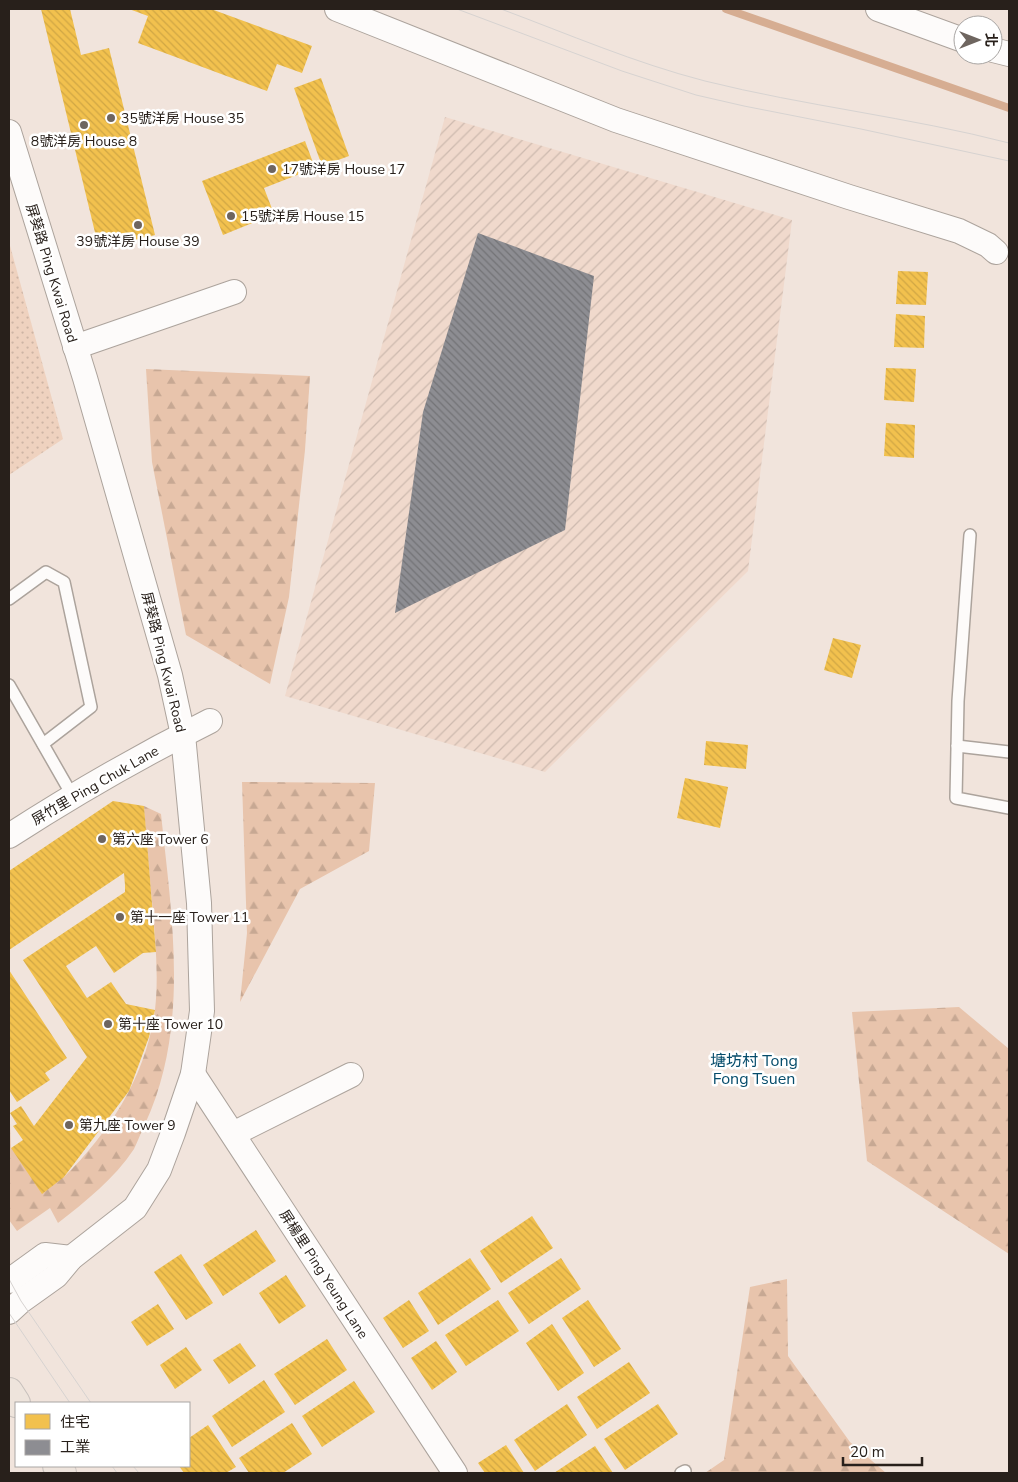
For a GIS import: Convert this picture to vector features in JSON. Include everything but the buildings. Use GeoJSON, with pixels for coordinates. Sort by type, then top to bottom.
{"type":"FeatureCollection","features":[{"type":"Feature","properties":{"kind":"street"},"geometry":{"type":"LineString","coordinates":[[336,9],[616,120],[849,197],[959,231],[988,245],[996,252]]}},
{"type":"Feature","properties":{"kind":"street"},"geometry":{"type":"LineString","coordinates":[[878,9],[953,36]]}},
{"type":"Feature","properties":{"kind":"street","name":"屏葵路 Ping Kwai Road"},"geometry":{"type":"LineString","coordinates":[[9,132],[85,378],[170,675],[183,735],[199,903],[202,1011],[193,1074],[159,1170],[135,1208],[71,1258],[56,1276],[9,1312]]}},
{"type":"Feature","properties":{"kind":"street"},"geometry":{"type":"LineString","coordinates":[[75,347],[234,292]]}},
{"type":"Feature","properties":{"kind":"street","name":"屏竹里 Ping Chuk Lane"},"geometry":{"type":"LineString","coordinates":[[9,836],[72,795],[210,721]]}},
{"type":"Feature","properties":{"kind":"street","name":"屏楊里 Ping Yeung Lane"},"geometry":{"type":"LineString","coordinates":[[193,1074],[455,1473]]}},
{"type":"Feature","properties":{"kind":"street"},"geometry":{"type":"LineString","coordinates":[[233,1134],[351,1075]]}},
{"type":"Feature","properties":{"kind":"street"},"geometry":{"type":"LineString","coordinates":[[9,1281],[45,1255],[71,1258]]}},
{"type":"Feature","properties":{"kind":"lane"},"geometry":{"type":"LineString","coordinates":[[970,535],[958,701],[956,798],[1009,808]]}},
{"type":"Feature","properties":{"kind":"lane"},"geometry":{"type":"LineString","coordinates":[[9,599],[46,572],[64,582],[91,707],[44,744]]}},
{"type":"Feature","properties":{"kind":"lane"},"geometry":{"type":"LineString","coordinates":[[9,685],[72,795]]}},
{"type":"Feature","properties":{"kind":"lane"},"geometry":{"type":"LineString","coordinates":[[957,746],[1009,752]]}},
{"type":"Feature","properties":{"kind":"shaded area"},"geometry":{"type":"Polygon","coordinates":[[[445,117],[792,220],[748,571],[545,772],[285,696],[445,117]]]}},
{"type":"Feature","properties":{"kind":"shaded area"},"geometry":{"type":"Polygon","coordinates":[[[9,242],[63,439],[9,475],[9,242]]]}},
{"type":"Feature","properties":{"kind":"green space"},"geometry":{"type":"Polygon","coordinates":[[[146,369],[310,376],[305,450],[289,597],[270,684],[186,635],[152,462],[146,369]]]}},
{"type":"Feature","properties":{"kind":"green space"},"geometry":{"type":"Polygon","coordinates":[[[242,782],[375,783],[369,851],[300,889],[240,1002],[247,933],[242,782]]]}},
{"type":"Feature","properties":{"kind":"green space"},"geometry":{"type":"Polygon","coordinates":[[[144,806],[161,814],[173,932],[173,1011],[168,1049],[159,1087],[134,1149],[109,1180],[58,1223],[50,1208],[17,1231],[9,1220],[9,1097],[11,1148],[64,1177],[81,1160],[111,1122],[134,1080],[143,1058],[155,1010],[157,983],[144,806]]]}},
{"type":"Feature","properties":{"kind":"green space"},"geometry":{"type":"Polygon","coordinates":[[[959,1007],[1009,1049],[1009,1254],[867,1161],[852,1012],[959,1007]]]}},
{"type":"Feature","properties":{"kind":"green space"},"geometry":{"type":"Polygon","coordinates":[[[787,1279],[788,1356],[850,1442],[886,1473],[705,1473],[724,1460],[750,1287],[787,1279]]]}},
{"type":"Feature","properties":{"kind":"waterway"},"geometry":{"type":"LineString","coordinates":[[726,9],[1009,108]]}},
{"type":"Feature","properties":{"kind":"tram line"},"geometry":{"type":"LineString","coordinates":[[457,9],[622,71],[696,95],[1009,161]]}},
{"type":"Feature","properties":{"kind":"tram line"},"geometry":{"type":"LineString","coordinates":[[501,9],[627,57],[705,81],[1009,143]]}},
{"type":"Feature","properties":{"kind":"tram line"},"geometry":{"type":"LineString","coordinates":[[9,1279],[21,1301],[90,1402]]}},
{"type":"Feature","properties":{"kind":"tram line"},"geometry":{"type":"LineString","coordinates":[[9,1313],[69,1402]]}},
{"type":"Feature","properties":{"kind":"tram line"},"geometry":{"type":"LineString","coordinates":[[113,1467],[117,1473]]}},
{"type":"Feature","properties":{"kind":"tram line"},"geometry":{"type":"LineString","coordinates":[[134,1467],[139,1473]]}},
{"type":"Feature","properties":{"kind":"place","name":"35號洋房 House 35"},"geometry":{"type":"Point","coordinates":[111,118]}},
{"type":"Feature","properties":{"kind":"place","name":"8號洋房 House 8"},"geometry":{"type":"Point","coordinates":[84,125]}},
{"type":"Feature","properties":{"kind":"place","name":"17號洋房 House 17"},"geometry":{"type":"Point","coordinates":[272,169]}},
{"type":"Feature","properties":{"kind":"place","name":"15號洋房 House 15"},"geometry":{"type":"Point","coordinates":[231,216]}},
{"type":"Feature","properties":{"kind":"place","name":"39號洋房 House 39"},"geometry":{"type":"Point","coordinates":[138,225]}},
{"type":"Feature","properties":{"kind":"place","name":"第六座 Tower 6"},"geometry":{"type":"Point","coordinates":[102,839]}},
{"type":"Feature","properties":{"kind":"place","name":"第十一座 Tower 11"},"geometry":{"type":"Point","coordinates":[120,917]}},
{"type":"Feature","properties":{"kind":"place","name":"第十座 Tower 10"},"geometry":{"type":"Point","coordinates":[108,1024]}},
{"type":"Feature","properties":{"kind":"place","name":"第九座 Tower 9"},"geometry":{"type":"Point","coordinates":[69,1125]}},
{"type":"Feature","properties":{"kind":"district","name":"塘坊村 Tong Fong Tsuen"},"geometry":{"type":"Point","coordinates":[754,1069]}}]}
